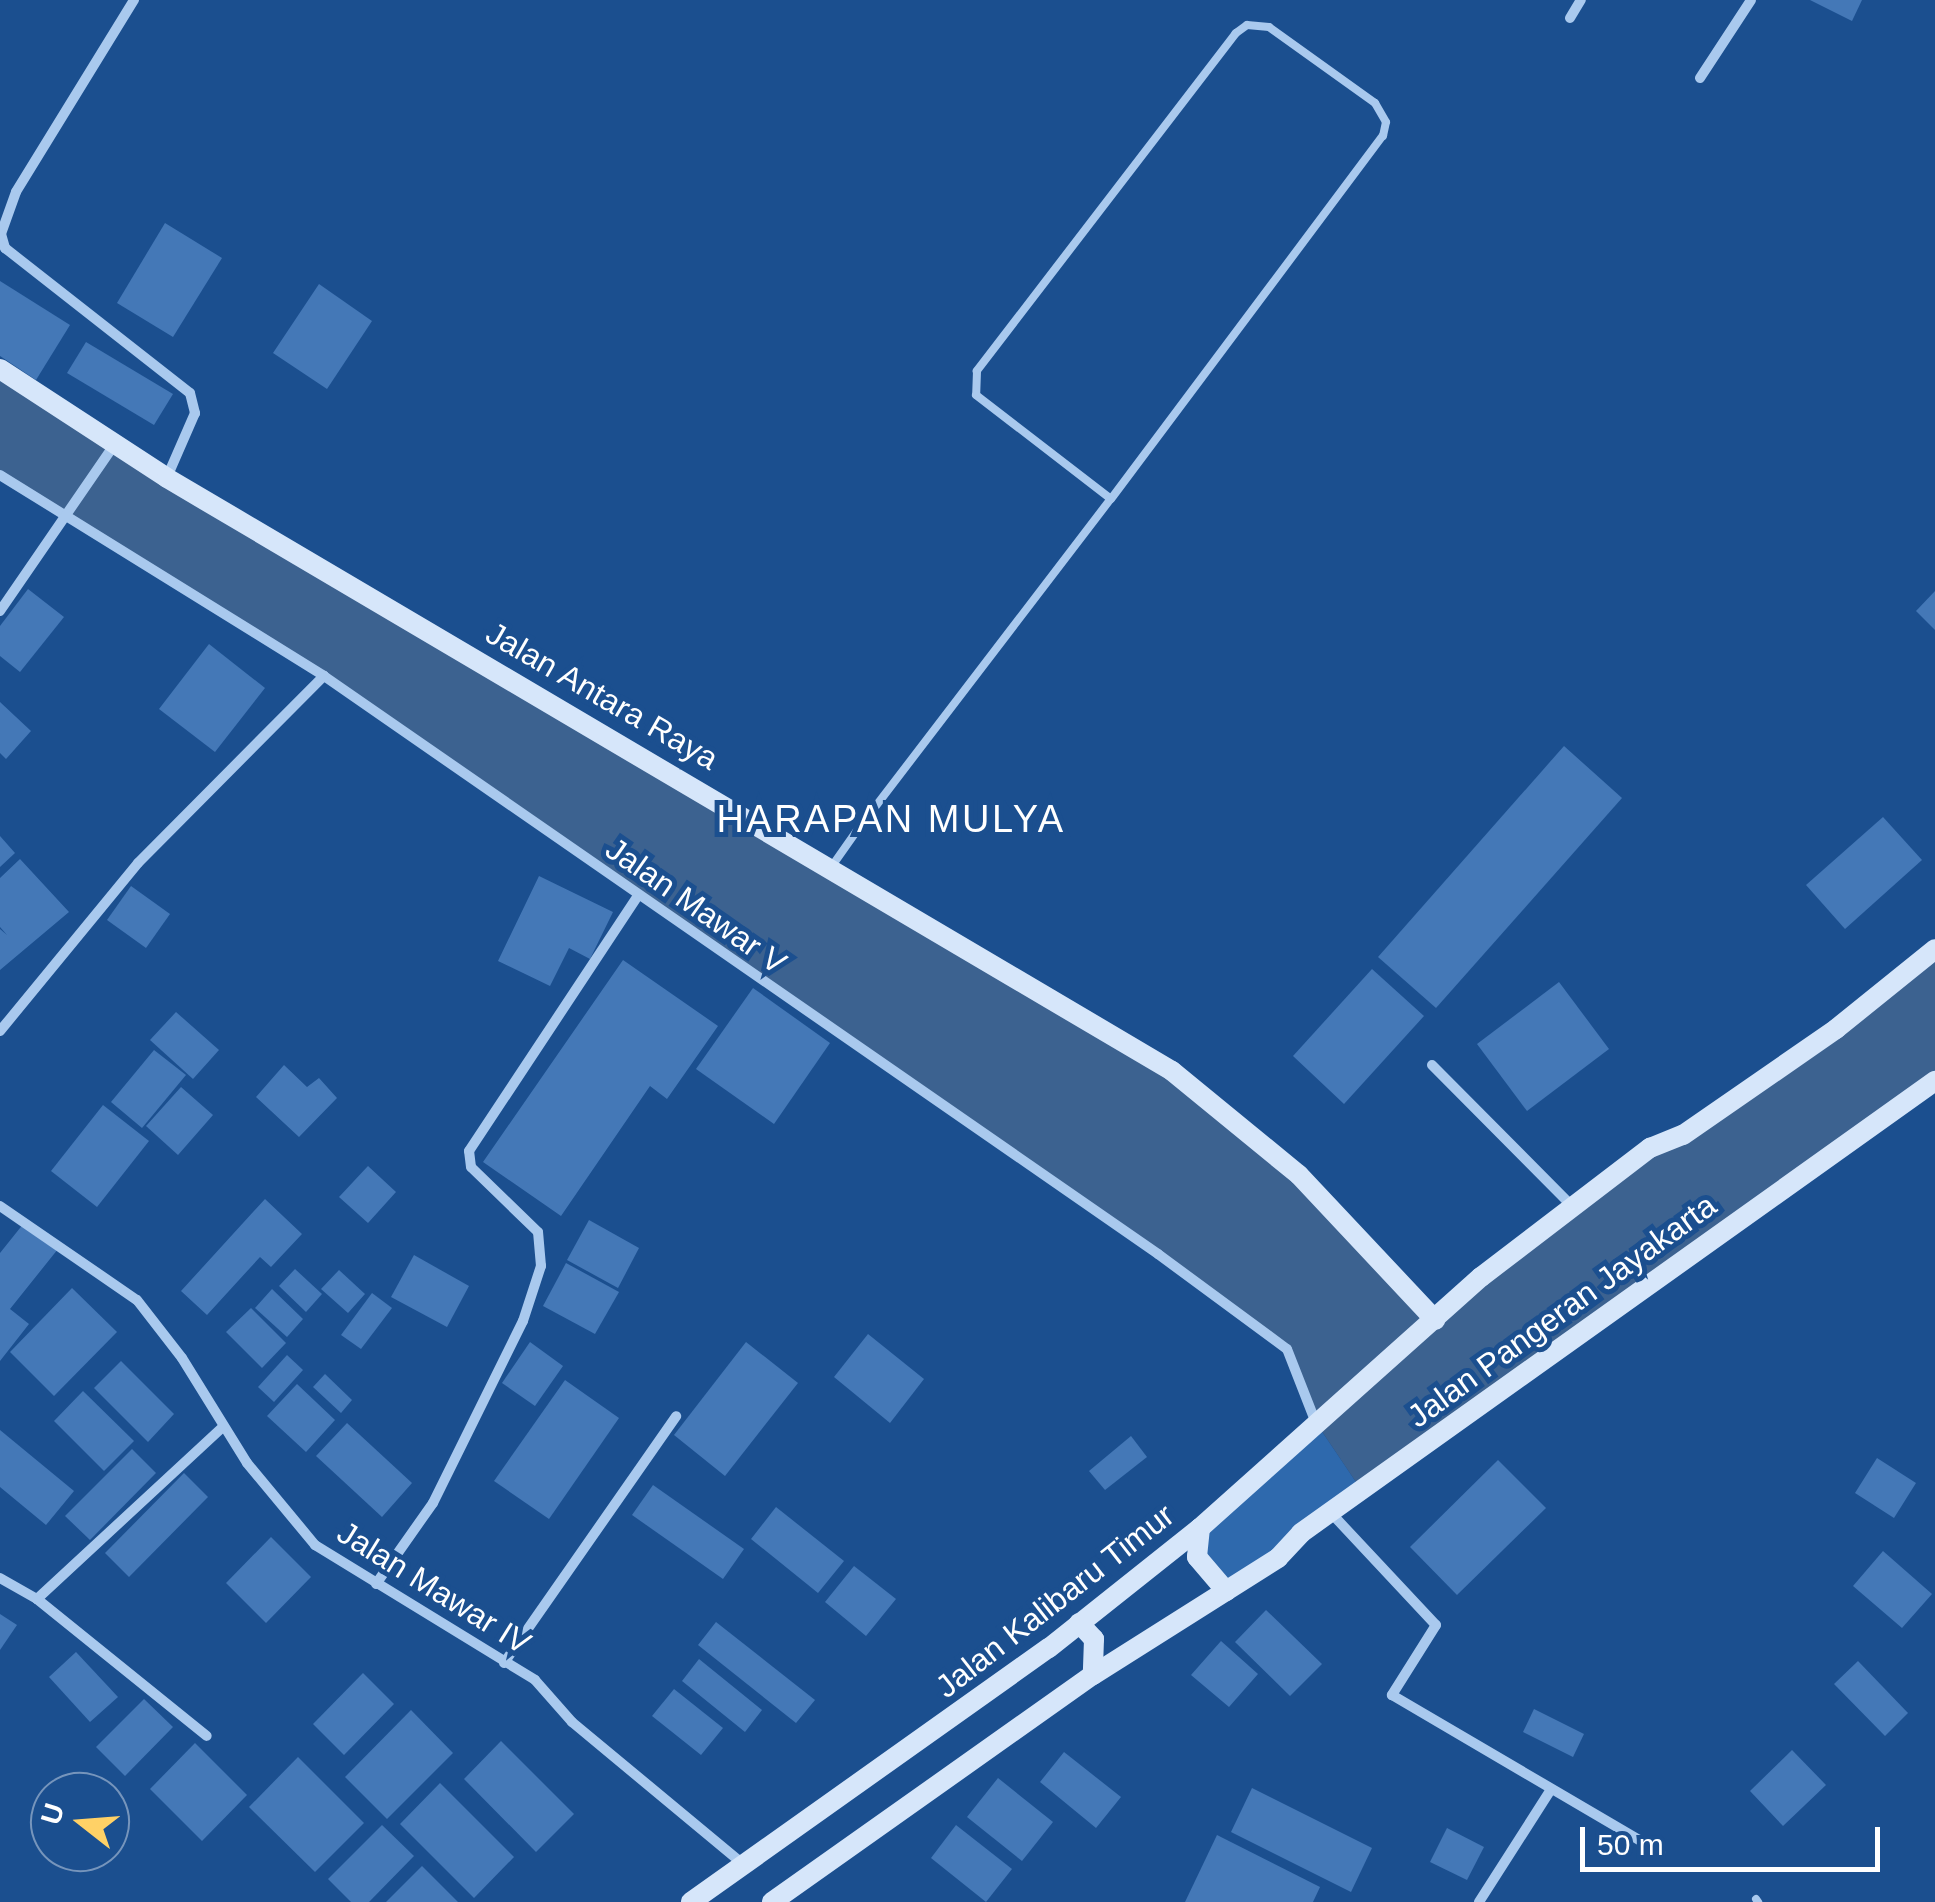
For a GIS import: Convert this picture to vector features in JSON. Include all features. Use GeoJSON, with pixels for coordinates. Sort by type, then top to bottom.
{"type":"FeatureCollection","features":[{"type":"Feature","properties":{"kind":"street"},"geometry":{"type":"LineString","coordinates":[[134,0],[16,192],[1,234],[5,248],[190,393],[195,413],[167,478]]}},
{"type":"Feature","properties":{"kind":"street"},"geometry":{"type":"LineString","coordinates":[[1570,18],[1582,0]]}},
{"type":"Feature","properties":{"kind":"street"},"geometry":{"type":"LineString","coordinates":[[1700,78],[1751,0]]}},
{"type":"Feature","properties":{"kind":"street","name":"Jalan Antara Raya"},"geometry":{"type":"LineString","coordinates":[[0,369],[167,478],[832,866],[1172,1071],[1236,1118],[1436,1320]]}},
{"type":"Feature","properties":{"kind":"street"},"geometry":{"type":"LineString","coordinates":[[0,612],[114,445]]}},
{"type":"Feature","properties":{"kind":"street","name":"Jalan Mawar V"},"geometry":{"type":"LineString","coordinates":[[0,475],[324,676],[1287,1348],[1317,1424]]}},
{"type":"Feature","properties":{"kind":"street"},"geometry":{"type":"LineString","coordinates":[[0,1030],[138,863],[324,676]]}},
{"type":"Feature","properties":{"kind":"street"},"geometry":{"type":"LineString","coordinates":[[376,1584],[432,1503],[523,1322],[541,1266],[538,1232],[472,1167],[469,1152],[638,896]]}},
{"type":"Feature","properties":{"kind":"street","name":"Jalan Pangeran Jayakarta"},"geometry":{"type":"LineString","coordinates":[[1436,1320],[1481,1276],[1575,1209],[1650,1148],[1683,1135],[1836,1028],[1935,949]]}},
{"type":"Feature","properties":{"kind":"street"},"geometry":{"type":"LineString","coordinates":[[1432,1065],[1575,1209]]}},
{"type":"Feature","properties":{"kind":"street","name":"Jalan Pangeran Jayakarta"},"geometry":{"type":"LineString","coordinates":[[1226,1591],[1935,1081]]}},
{"type":"Feature","properties":{"kind":"street","name":"Jalan Mawar IV"},"geometry":{"type":"LineString","coordinates":[[0,1206],[137,1300],[223,1426],[316,1545],[535,1680],[572,1722],[744,1865]]}},
{"type":"Feature","properties":{"kind":"street","name":"Jalan Kalibaru Timur"},"geometry":{"type":"LineString","coordinates":[[690,1902],[1079,1623],[1200,1528],[1436,1320]]}},
{"type":"Feature","properties":{"kind":"street"},"geometry":{"type":"LineString","coordinates":[[504,1662],[676,1416]]}},
{"type":"Feature","properties":{"kind":"street"},"geometry":{"type":"LineString","coordinates":[[37,1599],[223,1426]]}},
{"type":"Feature","properties":{"kind":"street"},"geometry":{"type":"LineString","coordinates":[[1332,1514],[1436,1625],[1392,1695],[1660,1852]]}},
{"type":"Feature","properties":{"kind":"street"},"geometry":{"type":"LineString","coordinates":[[772,1902],[1094,1674],[1226,1591],[1197,1557],[1200,1528]]}},
{"type":"Feature","properties":{"kind":"street"},"geometry":{"type":"LineString","coordinates":[[0,1578],[37,1599],[207,1736]]}},
{"type":"Feature","properties":{"kind":"street"},"geometry":{"type":"LineString","coordinates":[[1079,1623],[1088,1627],[1097,1650],[1094,1674]]}},
{"type":"Feature","properties":{"kind":"street"},"geometry":{"type":"LineString","coordinates":[[1479,1902],[1550,1790]]}},
{"type":"Feature","properties":{"kind":"lane"},"geometry":{"type":"LineString","coordinates":[[832,866],[1110,499],[1383,136],[1386,122],[1375,103],[1270,27],[1247,25],[1236,32],[977,371],[976,395],[1110,499]]}},
{"type":"Feature","properties":{"kind":"shaded area"},"geometry":{"type":"Polygon","coordinates":[[[0,372],[1236,1118],[1435,1319],[1935,949],[1935,1081],[1362,1491],[1317,1424],[1287,1348],[324,676],[0,475],[0,372]]]}},
{"type":"Feature","properties":{"kind":"shaded area"},"geometry":{"type":"Polygon","coordinates":[[[1317,1424],[1362,1491],[1226,1591],[1204,1573],[1200,1528],[1317,1424]]]}},
{"type":"Feature","properties":{"kind":"building"},"geometry":{"type":"Polygon","coordinates":[[[1810,0],[1862,0],[1852,21],[1810,0]]]}},
{"type":"Feature","properties":{"kind":"building"},"geometry":{"type":"Polygon","coordinates":[[[165,223],[222,258],[173,337],[117,303],[165,223]]]}},
{"type":"Feature","properties":{"kind":"building"},"geometry":{"type":"Polygon","coordinates":[[[0,281],[70,325],[36,380],[0,356],[0,281]]]}},
{"type":"Feature","properties":{"kind":"building"},"geometry":{"type":"Polygon","coordinates":[[[319,284],[372,321],[327,389],[273,353],[319,284]]]}},
{"type":"Feature","properties":{"kind":"building"},"geometry":{"type":"Polygon","coordinates":[[[86,342],[173,394],[154,425],[67,373],[86,342]]]}},
{"type":"Feature","properties":{"kind":"building"},"geometry":{"type":"Polygon","coordinates":[[[28,589],[64,617],[20,672],[0,656],[0,626],[28,589]]]}},
{"type":"Feature","properties":{"kind":"building"},"geometry":{"type":"Polygon","coordinates":[[[1935,591],[1935,630],[1916,611],[1935,591]]]}},
{"type":"Feature","properties":{"kind":"building"},"geometry":{"type":"Polygon","coordinates":[[[209,644],[265,688],[215,752],[159,709],[209,644]]]}},
{"type":"Feature","properties":{"kind":"building"},"geometry":{"type":"Polygon","coordinates":[[[0,702],[31,731],[6,759],[0,753],[0,702]]]}},
{"type":"Feature","properties":{"kind":"building"},"geometry":{"type":"Polygon","coordinates":[[[1564,746],[1622,798],[1436,1008],[1378,957],[1564,746]]]}},
{"type":"Feature","properties":{"kind":"building"},"geometry":{"type":"Polygon","coordinates":[[[1883,817],[1922,860],[1845,929],[1806,885],[1883,817]]]}},
{"type":"Feature","properties":{"kind":"building"},"geometry":{"type":"Polygon","coordinates":[[[0,836],[15,853],[0,867],[0,836]]]}},
{"type":"Feature","properties":{"kind":"building"},"geometry":{"type":"Polygon","coordinates":[[[20,859],[69,912],[0,970],[0,929],[7,935],[0,927],[0,878],[20,859]]]}},
{"type":"Feature","properties":{"kind":"building"},"geometry":{"type":"Polygon","coordinates":[[[539,876],[613,912],[590,959],[569,948],[550,986],[498,961],[539,876]]]}},
{"type":"Feature","properties":{"kind":"building"},"geometry":{"type":"Polygon","coordinates":[[[131,886],[170,914],[146,948],[107,920],[131,886]]]}},
{"type":"Feature","properties":{"kind":"building"},"geometry":{"type":"Polygon","coordinates":[[[623,960],[718,1026],[667,1099],[650,1086],[561,1216],[483,1162],[623,960]]]}},
{"type":"Feature","properties":{"kind":"building"},"geometry":{"type":"Polygon","coordinates":[[[1372,969],[1424,1016],[1344,1104],[1293,1056],[1372,969]]]}},
{"type":"Feature","properties":{"kind":"building"},"geometry":{"type":"Polygon","coordinates":[[[1559,982],[1609,1049],[1527,1111],[1477,1044],[1559,982]]]}},
{"type":"Feature","properties":{"kind":"building"},"geometry":{"type":"Polygon","coordinates":[[[753,988],[830,1043],[774,1124],[696,1069],[753,988]]]}},
{"type":"Feature","properties":{"kind":"building"},"geometry":{"type":"Polygon","coordinates":[[[176,1012],[219,1050],[193,1079],[150,1040],[176,1012]]]}},
{"type":"Feature","properties":{"kind":"building"},"geometry":{"type":"Polygon","coordinates":[[[154,1050],[186,1075],[142,1128],[111,1102],[154,1050]]]}},
{"type":"Feature","properties":{"kind":"building"},"geometry":{"type":"Polygon","coordinates":[[[284,1065],[307,1087],[319,1078],[337,1098],[299,1137],[256,1097],[284,1065]]]}},
{"type":"Feature","properties":{"kind":"building"},"geometry":{"type":"Polygon","coordinates":[[[181,1087],[213,1115],[178,1155],[146,1126],[181,1087]]]}},
{"type":"Feature","properties":{"kind":"building"},"geometry":{"type":"Polygon","coordinates":[[[103,1105],[149,1141],[97,1207],[51,1171],[103,1105]]]}},
{"type":"Feature","properties":{"kind":"building"},"geometry":{"type":"Polygon","coordinates":[[[368,1166],[396,1192],[368,1223],[339,1197],[368,1166]]]}},
{"type":"Feature","properties":{"kind":"building"},"geometry":{"type":"Polygon","coordinates":[[[265,1199],[302,1234],[271,1267],[260,1257],[207,1315],[181,1291],[265,1199]]]}},
{"type":"Feature","properties":{"kind":"building"},"geometry":{"type":"Polygon","coordinates":[[[589,1220],[639,1248],[618,1288],[567,1260],[589,1220]]]}},
{"type":"Feature","properties":{"kind":"building"},"geometry":{"type":"Polygon","coordinates":[[[24,1223],[58,1249],[10,1309],[29,1324],[0,1361],[0,1253],[24,1223]]]}},
{"type":"Feature","properties":{"kind":"building"},"geometry":{"type":"Polygon","coordinates":[[[414,1255],[469,1286],[447,1327],[391,1297],[414,1255]]]}},
{"type":"Feature","properties":{"kind":"building"},"geometry":{"type":"Polygon","coordinates":[[[566,1263],[619,1292],[595,1334],[543,1306],[566,1263]]]}},
{"type":"Feature","properties":{"kind":"building"},"geometry":{"type":"Polygon","coordinates":[[[295,1269],[322,1294],[306,1312],[279,1286],[295,1269]]]}},
{"type":"Feature","properties":{"kind":"building"},"geometry":{"type":"Polygon","coordinates":[[[339,1270],[365,1294],[348,1313],[321,1289],[339,1270]]]}},
{"type":"Feature","properties":{"kind":"building"},"geometry":{"type":"Polygon","coordinates":[[[72,1288],[117,1332],[54,1396],[10,1352],[72,1288]]]}},
{"type":"Feature","properties":{"kind":"building"},"geometry":{"type":"Polygon","coordinates":[[[272,1289],[303,1319],[287,1337],[255,1308],[272,1289]]]}},
{"type":"Feature","properties":{"kind":"building"},"geometry":{"type":"Polygon","coordinates":[[[372,1293],[392,1308],[361,1349],[341,1335],[372,1293]]]}},
{"type":"Feature","properties":{"kind":"building"},"geometry":{"type":"Polygon","coordinates":[[[251,1308],[286,1343],[262,1368],[226,1332],[251,1308]]]}},
{"type":"Feature","properties":{"kind":"building"},"geometry":{"type":"Polygon","coordinates":[[[868,1334],[924,1379],[890,1423],[834,1377],[868,1334]]]}},
{"type":"Feature","properties":{"kind":"building"},"geometry":{"type":"Polygon","coordinates":[[[530,1342],[563,1366],[535,1406],[502,1383],[530,1342]]]}},
{"type":"Feature","properties":{"kind":"building"},"geometry":{"type":"Polygon","coordinates":[[[746,1342],[798,1383],[725,1476],[674,1435],[746,1342]]]}},
{"type":"Feature","properties":{"kind":"building"},"geometry":{"type":"Polygon","coordinates":[[[287,1355],[303,1370],[274,1402],[258,1387],[287,1355]]]}},
{"type":"Feature","properties":{"kind":"building"},"geometry":{"type":"Polygon","coordinates":[[[121,1361],[174,1414],[148,1442],[94,1388],[121,1361]]]}},
{"type":"Feature","properties":{"kind":"building"},"geometry":{"type":"Polygon","coordinates":[[[325,1374],[352,1400],[341,1413],[313,1387],[325,1374]]]}},
{"type":"Feature","properties":{"kind":"building"},"geometry":{"type":"Polygon","coordinates":[[[565,1380],[619,1418],[549,1519],[494,1481],[565,1380]]]}},
{"type":"Feature","properties":{"kind":"building"},"geometry":{"type":"Polygon","coordinates":[[[297,1384],[335,1420],[306,1452],[267,1416],[297,1384]]]}},
{"type":"Feature","properties":{"kind":"building"},"geometry":{"type":"Polygon","coordinates":[[[83,1391],[134,1441],[104,1471],[54,1421],[83,1391]]]}},
{"type":"Feature","properties":{"kind":"building"},"geometry":{"type":"Polygon","coordinates":[[[347,1423],[412,1483],[382,1517],[316,1456],[347,1423]]]}},
{"type":"Feature","properties":{"kind":"building"},"geometry":{"type":"Polygon","coordinates":[[[0,1430],[74,1491],[46,1525],[0,1487],[0,1430]]]}},
{"type":"Feature","properties":{"kind":"building"},"geometry":{"type":"Polygon","coordinates":[[[1131,1436],[1147,1457],[1105,1490],[1089,1471],[1131,1436]]]}},
{"type":"Feature","properties":{"kind":"building"},"geometry":{"type":"Polygon","coordinates":[[[132,1449],[156,1473],[90,1540],[65,1516],[132,1449]]]}},
{"type":"Feature","properties":{"kind":"building"},"geometry":{"type":"Polygon","coordinates":[[[1877,1458],[1916,1483],[1894,1518],[1855,1493],[1877,1458]]]}},
{"type":"Feature","properties":{"kind":"building"},"geometry":{"type":"Polygon","coordinates":[[[1498,1460],[1546,1508],[1457,1595],[1410,1547],[1498,1460]]]}},
{"type":"Feature","properties":{"kind":"building"},"geometry":{"type":"Polygon","coordinates":[[[184,1473],[208,1497],[129,1577],[105,1553],[184,1473]]]}},
{"type":"Feature","properties":{"kind":"building"},"geometry":{"type":"Polygon","coordinates":[[[653,1485],[744,1549],[723,1579],[632,1515],[653,1485]]]}},
{"type":"Feature","properties":{"kind":"building"},"geometry":{"type":"Polygon","coordinates":[[[776,1507],[844,1561],[818,1593],[751,1539],[776,1507]]]}},
{"type":"Feature","properties":{"kind":"building"},"geometry":{"type":"Polygon","coordinates":[[[271,1537],[311,1577],[266,1623],[226,1583],[271,1537]]]}},
{"type":"Feature","properties":{"kind":"building"},"geometry":{"type":"Polygon","coordinates":[[[1883,1551],[1932,1594],[1902,1628],[1853,1586],[1883,1551]]]}},
{"type":"Feature","properties":{"kind":"building"},"geometry":{"type":"Polygon","coordinates":[[[854,1566],[896,1599],[866,1636],[825,1602],[854,1566]]]}},
{"type":"Feature","properties":{"kind":"building"},"geometry":{"type":"Polygon","coordinates":[[[1266,1610],[1322,1664],[1290,1696],[1235,1642],[1266,1610]]]}},
{"type":"Feature","properties":{"kind":"building"},"geometry":{"type":"Polygon","coordinates":[[[0,1614],[17,1625],[0,1650],[0,1614]]]}},
{"type":"Feature","properties":{"kind":"building"},"geometry":{"type":"Polygon","coordinates":[[[716,1622],[815,1700],[796,1723],[698,1645],[716,1622]]]}},
{"type":"Feature","properties":{"kind":"building"},"geometry":{"type":"Polygon","coordinates":[[[1221,1641],[1258,1674],[1229,1707],[1191,1675],[1221,1641]]]}},
{"type":"Feature","properties":{"kind":"building"},"geometry":{"type":"Polygon","coordinates":[[[76,1652],[118,1697],[90,1722],[49,1677],[76,1652]]]}},
{"type":"Feature","properties":{"kind":"building"},"geometry":{"type":"Polygon","coordinates":[[[699,1659],[762,1710],[745,1732],[682,1681],[699,1659]]]}},
{"type":"Feature","properties":{"kind":"building"},"geometry":{"type":"Polygon","coordinates":[[[1858,1661],[1908,1713],[1885,1736],[1834,1684],[1858,1661]]]}},
{"type":"Feature","properties":{"kind":"building"},"geometry":{"type":"Polygon","coordinates":[[[363,1673],[394,1704],[344,1755],[313,1724],[363,1673]]]}},
{"type":"Feature","properties":{"kind":"building"},"geometry":{"type":"Polygon","coordinates":[[[674,1689],[723,1728],[701,1755],[652,1716],[674,1689]]]}},
{"type":"Feature","properties":{"kind":"building"},"geometry":{"type":"Polygon","coordinates":[[[144,1699],[173,1727],[129,1772],[121,1772],[96,1747],[144,1699]]]}},
{"type":"Feature","properties":{"kind":"building"},"geometry":{"type":"Polygon","coordinates":[[[1534,1709],[1584,1734],[1573,1757],[1523,1732],[1534,1709]]]}},
{"type":"Feature","properties":{"kind":"building"},"geometry":{"type":"Polygon","coordinates":[[[411,1710],[453,1753],[387,1819],[345,1777],[411,1710]]]}},
{"type":"Feature","properties":{"kind":"building"},"geometry":{"type":"Polygon","coordinates":[[[501,1741],[574,1814],[536,1852],[464,1779],[501,1741]]]}},
{"type":"Feature","properties":{"kind":"building"},"geometry":{"type":"Polygon","coordinates":[[[195,1743],[247,1795],[202,1841],[150,1789],[195,1743]]]}},
{"type":"Feature","properties":{"kind":"building"},"geometry":{"type":"Polygon","coordinates":[[[1792,1750],[1826,1785],[1783,1826],[1750,1791],[1792,1750]]]}},
{"type":"Feature","properties":{"kind":"building"},"geometry":{"type":"Polygon","coordinates":[[[1064,1752],[1121,1797],[1096,1828],[1040,1782],[1064,1752]]]}},
{"type":"Feature","properties":{"kind":"building"},"geometry":{"type":"Polygon","coordinates":[[[298,1757],[364,1823],[315,1872],[249,1807],[298,1757]]]}},
{"type":"Feature","properties":{"kind":"building"},"geometry":{"type":"Polygon","coordinates":[[[998,1778],[1053,1822],[1022,1861],[967,1817],[998,1778]]]}},
{"type":"Feature","properties":{"kind":"building"},"geometry":{"type":"Polygon","coordinates":[[[440,1783],[514,1857],[474,1898],[400,1824],[440,1783]]]}},
{"type":"Feature","properties":{"kind":"building"},"geometry":{"type":"Polygon","coordinates":[[[1252,1788],[1372,1848],[1351,1892],[1231,1832],[1252,1788]]]}},
{"type":"Feature","properties":{"kind":"building"},"geometry":{"type":"Polygon","coordinates":[[[382,1825],[414,1856],[369,1902],[351,1902],[328,1879],[382,1825]]]}},
{"type":"Feature","properties":{"kind":"building"},"geometry":{"type":"Polygon","coordinates":[[[956,1825],[1012,1869],[986,1902],[931,1858],[956,1825]]]}},
{"type":"Feature","properties":{"kind":"building"},"geometry":{"type":"Polygon","coordinates":[[[1447,1828],[1484,1847],[1467,1880],[1430,1862],[1447,1828]]]}},
{"type":"Feature","properties":{"kind":"building"},"geometry":{"type":"Polygon","coordinates":[[[1217,1835],[1320,1887],[1313,1902],[1185,1902],[1217,1835]]]}},
{"type":"Feature","properties":{"kind":"building"},"geometry":{"type":"Polygon","coordinates":[[[422,1866],[458,1902],[386,1902],[422,1866]]]}},
{"type":"Feature","properties":{"kind":"district","name":"HARAPAN MULYA"},"geometry":{"type":"Point","coordinates":[891,820]}}]}
